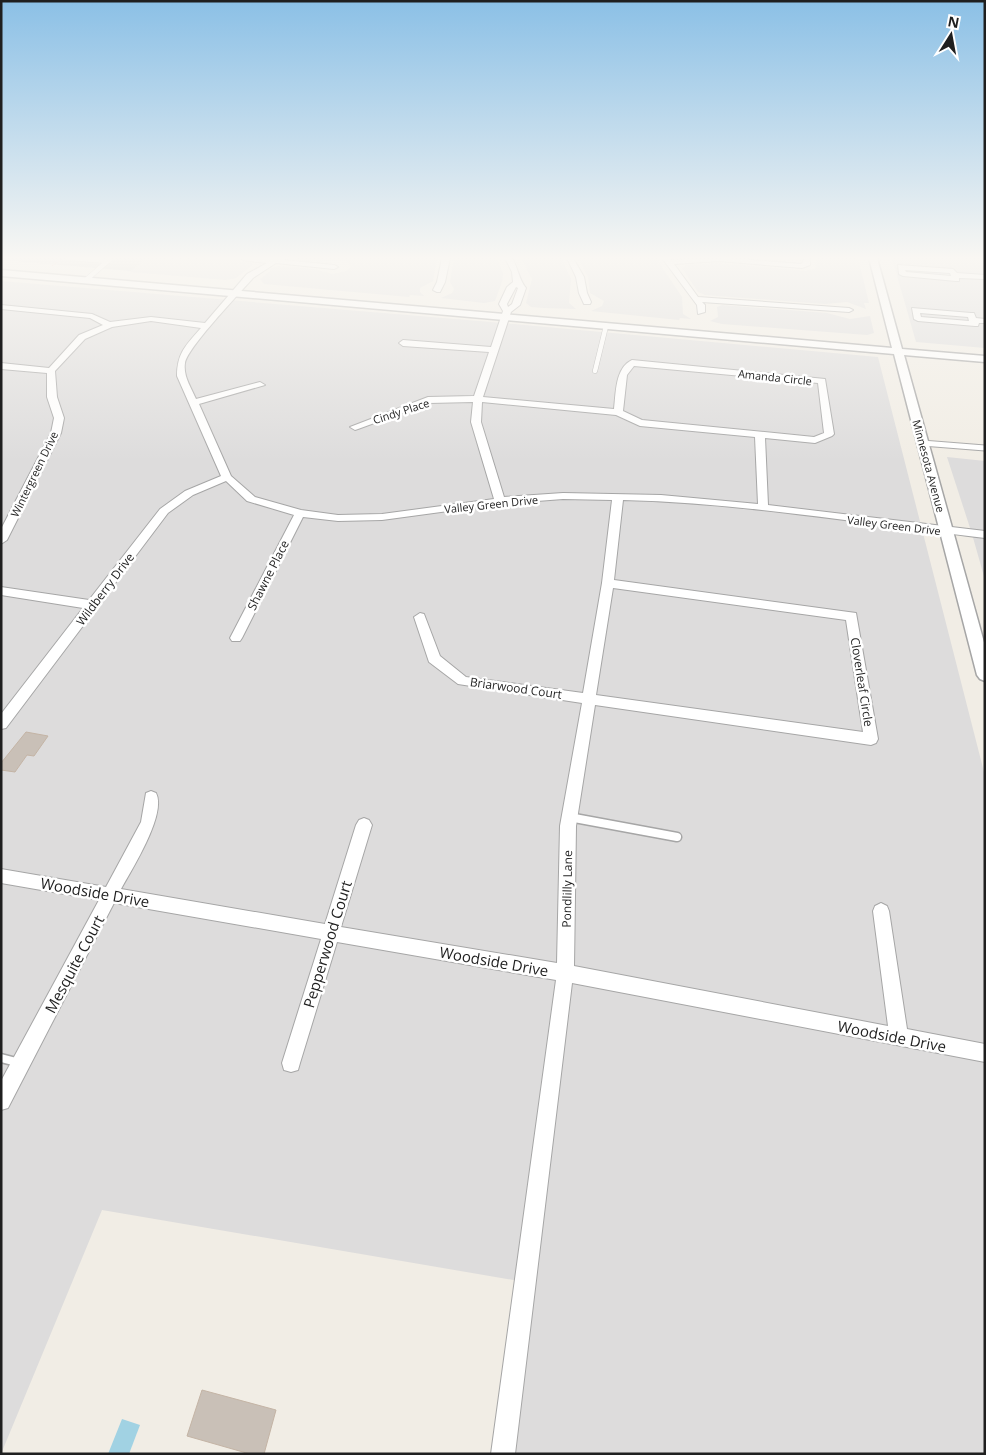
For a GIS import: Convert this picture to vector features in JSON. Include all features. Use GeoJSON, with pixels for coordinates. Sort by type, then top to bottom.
{"type":"FeatureCollection","features":[{"type":"Feature","properties":{"kind":"street"},"geometry":{"type":"LineString","coordinates":[[1,366],[51,371],[82,337],[108,326]]}},
{"type":"Feature","properties":{"kind":"street","name":"Valley Green Drive"},"geometry":{"type":"LineString","coordinates":[[208,326],[190,345],[182,361],[181,376],[227,477],[251,499],[300,513],[338,518],[382,517],[500,501],[563,496],[661,498],[763,508],[946,532],[985,535]]}},
{"type":"Feature","properties":{"kind":"street"},"geometry":{"type":"LineString","coordinates":[[500,501],[476,422],[478,399],[502,326]]}},
{"type":"Feature","properties":{"kind":"street"},"geometry":{"type":"LineString","coordinates":[[606,326],[985,352]]}},
{"type":"Feature","properties":{"kind":"street"},"geometry":{"type":"LineString","coordinates":[[647,326],[898,347],[985,359]]}},
{"type":"Feature","properties":{"kind":"street","name":"Minnesota Avenue"},"geometry":{"type":"LineString","coordinates":[[892,326],[985,675]]}},
{"type":"Feature","properties":{"kind":"street"},"geometry":{"type":"LineString","coordinates":[[403,343],[493,350]]}},
{"type":"Feature","properties":{"kind":"street","name":"Amanda Circle"},"geometry":{"type":"LineString","coordinates":[[478,399],[618,412],[640,423],[815,440],[829,434],[822,381],[632,363],[623,375],[618,412]]}},
{"type":"Feature","properties":{"kind":"street","name":"Wintergreen Drive"},"geometry":{"type":"LineString","coordinates":[[1,540],[56,433],[59,418],[52,397],[51,371]]}},
{"type":"Feature","properties":{"kind":"street"},"geometry":{"type":"LineString","coordinates":[[193,403],[260,385]]}},
{"type":"Feature","properties":{"kind":"street","name":"Cindy Place"},"geometry":{"type":"LineString","coordinates":[[356,427],[428,400],[478,399]]}},
{"type":"Feature","properties":{"kind":"street"},"geometry":{"type":"LineString","coordinates":[[760,434],[763,508]]}},
{"type":"Feature","properties":{"kind":"street","name":"Wildberry Drive"},"geometry":{"type":"LineString","coordinates":[[1,724],[164,511],[189,493],[227,477]]}},
{"type":"Feature","properties":{"kind":"street","name":"Pondlilly Lane"},"geometry":{"type":"LineString","coordinates":[[503,1454],[565,973],[569,817],[608,583],[618,497]]}},
{"type":"Feature","properties":{"kind":"street","name":"Shawne Place"},"geometry":{"type":"LineString","coordinates":[[236,638],[300,513]]}},
{"type":"Feature","properties":{"kind":"street","name":"Cloverleaf Circle"},"geometry":{"type":"LineString","coordinates":[[589,698],[871,739],[852,616],[608,583]]}},
{"type":"Feature","properties":{"kind":"street"},"geometry":{"type":"LineString","coordinates":[[1,591],[93,605]]}},
{"type":"Feature","properties":{"kind":"street","name":"Briarwood Court"},"geometry":{"type":"LineString","coordinates":[[420,617],[434,659],[464,682],[589,698]]}},
{"type":"Feature","properties":{"kind":"street","name":"Mesquite Court"},"geometry":{"type":"LineString","coordinates":[[1,1101],[148,823],[151,797]]}},
{"type":"Feature","properties":{"kind":"street","name":"Pepperwood Court"},"geometry":{"type":"LineString","coordinates":[[290,1063],[364,825]]}},
{"type":"Feature","properties":{"kind":"street","name":"Woodside Drive"},"geometry":{"type":"LineString","coordinates":[[1,876],[565,973],[985,1053]]}},
{"type":"Feature","properties":{"kind":"street"},"geometry":{"type":"LineString","coordinates":[[881,911],[899,1038]]}},
{"type":"Feature","properties":{"kind":"lane"},"geometry":{"type":"LineString","coordinates":[[595,371],[606,326]]}},
{"type":"Feature","properties":{"kind":"lane"},"geometry":{"type":"LineString","coordinates":[[922,443],[985,448]]}},
{"type":"Feature","properties":{"kind":"lane"},"geometry":{"type":"LineString","coordinates":[[569,817],[677,837]]}},
{"type":"Feature","properties":{"kind":"lane"},"geometry":{"type":"LineString","coordinates":[[1,1058],[21,1063]]}},
{"type":"Feature","properties":{"kind":"shaded area"},"geometry":{"type":"Polygon","coordinates":[[[1,326],[535,326],[878,357],[985,776],[985,1454],[502,1454],[525,1282],[102,1210],[1,1454],[1,326]]]}},
{"type":"Feature","properties":{"kind":"shaded area"},"geometry":{"type":"Polygon","coordinates":[[[747,326],[872,326],[874,333],[867,335],[747,326]]]}},
{"type":"Feature","properties":{"kind":"shaded area"},"geometry":{"type":"Polygon","coordinates":[[[911,326],[985,326],[985,348],[916,342],[911,326]]]}},
{"type":"Feature","properties":{"kind":"shaded area"},"geometry":{"type":"Polygon","coordinates":[[[947,457],[985,461],[985,580],[972,534],[947,457]]]}},
{"type":"Feature","properties":{"kind":"water"},"geometry":{"type":"Polygon","coordinates":[[[122,1419],[140,1425],[129,1454],[108,1454],[122,1419]]]}},
{"type":"Feature","properties":{"kind":"building"},"geometry":{"type":"Polygon","coordinates":[[[26,732],[48,736],[34,756],[27,755],[15,772],[1,770],[1,763],[26,732]]]}},
{"type":"Feature","properties":{"kind":"building"},"geometry":{"type":"Polygon","coordinates":[[[202,1390],[276,1410],[264,1454],[250,1454],[187,1436],[202,1390]]]}}]}
